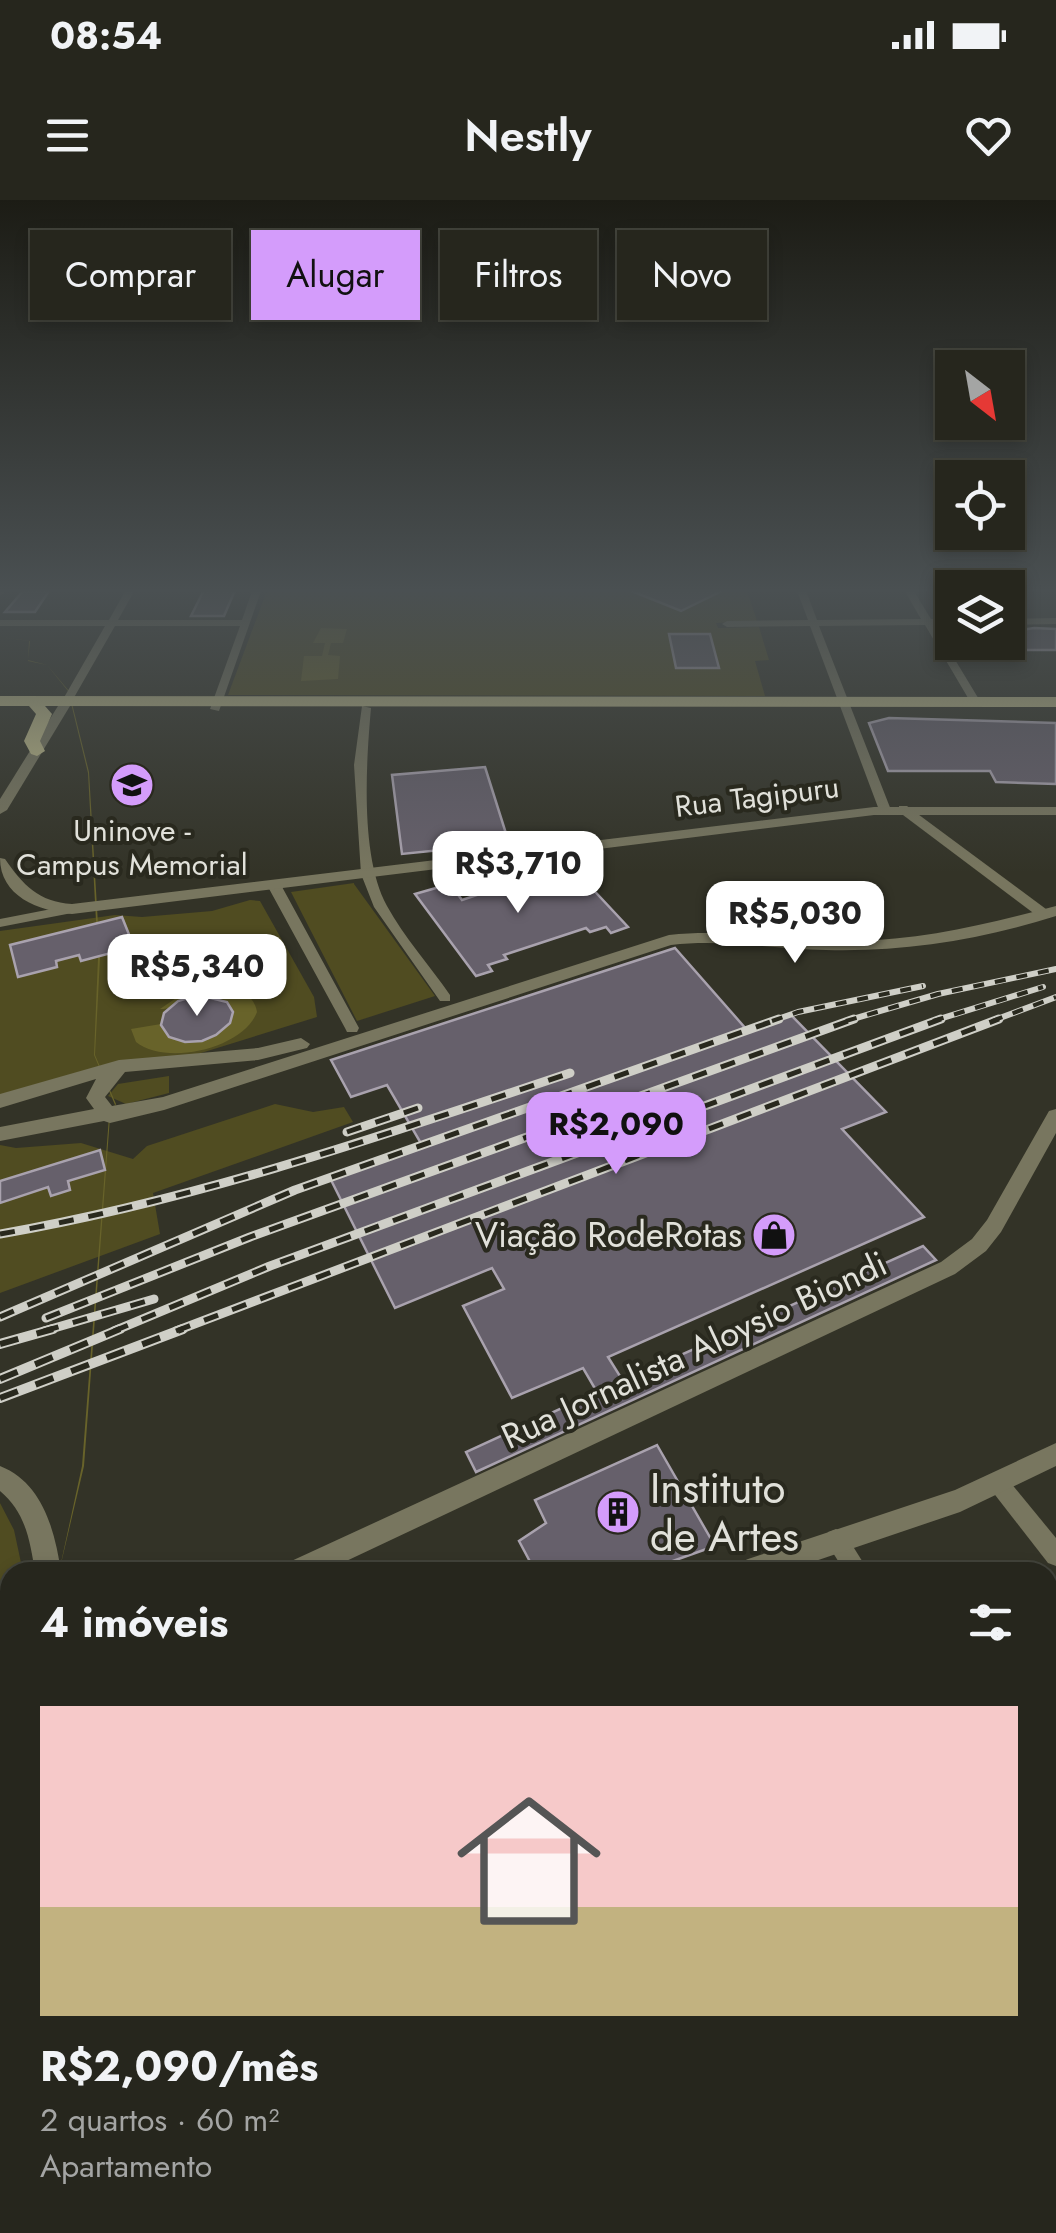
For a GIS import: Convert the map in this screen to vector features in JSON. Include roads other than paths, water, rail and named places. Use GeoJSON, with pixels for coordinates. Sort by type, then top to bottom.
{"type":"FeatureCollection","features":[{"type":"Feature","properties":{"kind":"main road"},"geometry":{"type":"LineString","coordinates":[[0,701],[37,705],[844,705],[1056,710]]}},
{"type":"Feature","properties":{"kind":"main road"},"geometry":{"type":"LineString","coordinates":[[216,705],[366,708],[1056,702]]}},
{"type":"Feature","properties":{"kind":"main road"},"geometry":{"type":"LineString","coordinates":[[0,709],[37,705]]}},
{"type":"Feature","properties":{"kind":"main road"},"geometry":{"type":"LineString","coordinates":[[37,705],[44,718],[32,741],[37,751]]}},
{"type":"Feature","properties":{"kind":"street"},"geometry":{"type":"LineString","coordinates":[[0,810],[78,683]]}},
{"type":"Feature","properties":{"kind":"street"},"geometry":{"type":"LineString","coordinates":[[216,705],[224,683]]}},
{"type":"Feature","properties":{"kind":"street"},"geometry":{"type":"LineString","coordinates":[[836,683],[885,810]]}},
{"type":"Feature","properties":{"kind":"street"},"geometry":{"type":"LineString","coordinates":[[964,683],[975,701]]}},
{"type":"Feature","properties":{"kind":"street"},"geometry":{"type":"LineString","coordinates":[[366,708],[360,765],[367,874],[381,907],[445,998]]}},
{"type":"Feature","properties":{"kind":"street","name":"Rua Tagipuru"},"geometry":{"type":"LineString","coordinates":[[0,862],[26,898],[46,907],[72,910],[885,810],[1056,812]]}},
{"type":"Feature","properties":{"kind":"street"},"geometry":{"type":"LineString","coordinates":[[903,810],[1045,911]]}},
{"type":"Feature","properties":{"kind":"street"},"geometry":{"type":"LineString","coordinates":[[274,885],[352,1028]]}},
{"type":"Feature","properties":{"kind":"street"},"geometry":{"type":"LineString","coordinates":[[10,1098],[119,1066],[276,1051],[667,928],[768,936],[899,936],[1045,911],[1056,898]]}},
{"type":"Feature","properties":{"kind":"street"},"geometry":{"type":"LineString","coordinates":[[0,922],[72,910]]}},
{"type":"Feature","properties":{"kind":"street"},"geometry":{"type":"LineString","coordinates":[[0,1134],[110,1116],[183,1097],[669,940],[755,955],[765,952],[768,936]]}},
{"type":"Feature","properties":{"kind":"street"},"geometry":{"type":"LineString","coordinates":[[183,1097],[178,1078],[184,1062]]}},
{"type":"Feature","properties":{"kind":"street"},"geometry":{"type":"LineString","coordinates":[[110,1116],[95,1098],[119,1066]]}},
{"type":"Feature","properties":{"kind":"street"},"geometry":{"type":"LineString","coordinates":[[10,1098],[35,1096],[47,1106],[43,1116],[29,1129]]}},
{"type":"Feature","properties":{"kind":"street","name":"Rua Jornalista Aloysio Biondi"},"geometry":{"type":"LineString","coordinates":[[317,1562],[948,1268],[979,1246],[994,1226],[1056,1116]]}},
{"type":"Feature","properties":{"kind":"street"},"geometry":{"type":"LineString","coordinates":[[776,1562],[999,1484],[1056,1454]]}},
{"type":"Feature","properties":{"kind":"street"},"geometry":{"type":"LineString","coordinates":[[0,1478],[15,1486],[37,1515],[46,1562]]}},
{"type":"Feature","properties":{"kind":"street"},"geometry":{"type":"LineString","coordinates":[[999,1484],[1056,1555]]}},
{"type":"Feature","properties":{"kind":"street"},"geometry":{"type":"LineString","coordinates":[[836,1540],[851,1562]]}},
{"type":"Feature","properties":{"kind":"railway"},"geometry":{"type":"LineString","coordinates":[[846,1021],[938,994],[1056,969]]}},
{"type":"Feature","properties":{"kind":"railway"},"geometry":{"type":"LineString","coordinates":[[772,1021],[923,986]]}},
{"type":"Feature","properties":{"kind":"railway"},"geometry":{"type":"LineString","coordinates":[[933,1021],[1043,987]]}},
{"type":"Feature","properties":{"kind":"railway"},"geometry":{"type":"LineString","coordinates":[[992,1021],[1056,997]]}},
{"type":"Feature","properties":{"kind":"railway"},"geometry":{"type":"LineString","coordinates":[[0,1317],[295,1190],[779,1019]]}},
{"type":"Feature","properties":{"kind":"railway"},"geometry":{"type":"LineString","coordinates":[[46,1318],[250,1237],[854,1019]]}},
{"type":"Feature","properties":{"kind":"railway"},"geometry":{"type":"LineString","coordinates":[[114,1331],[270,1266],[941,1019]]}},
{"type":"Feature","properties":{"kind":"railway"},"geometry":{"type":"LineString","coordinates":[[176,1331],[999,1019]]}},
{"type":"Feature","properties":{"kind":"railway"},"geometry":{"type":"LineString","coordinates":[[0,1234],[217,1185],[570,1073]]}},
{"type":"Feature","properties":{"kind":"railway"},"geometry":{"type":"LineString","coordinates":[[347,1132],[418,1108]]}},
{"type":"Feature","properties":{"kind":"railway"},"geometry":{"type":"LineString","coordinates":[[44,1331],[154,1299]]}},
{"type":"Feature","properties":{"kind":"railway"},"geometry":{"type":"LineString","coordinates":[[0,1344],[53,1329]]}},
{"type":"Feature","properties":{"kind":"railway"},"geometry":{"type":"LineString","coordinates":[[0,1379],[120,1329]]}},
{"type":"Feature","properties":{"kind":"railway"},"geometry":{"type":"LineString","coordinates":[[0,1398],[183,1329]]}},
{"type":"Feature","properties":{"kind":"place","name":"Uninove - Campus Memorial"},"geometry":{"type":"Point","coordinates":[132,785]}},
{"type":"Feature","properties":{"kind":"place","name":"Viação RodeRotas"},"geometry":{"type":"Point","coordinates":[774,1235]}},
{"type":"Feature","properties":{"kind":"place","name":"Instituto de Artes"},"geometry":{"type":"Point","coordinates":[618,1512]}}]}
